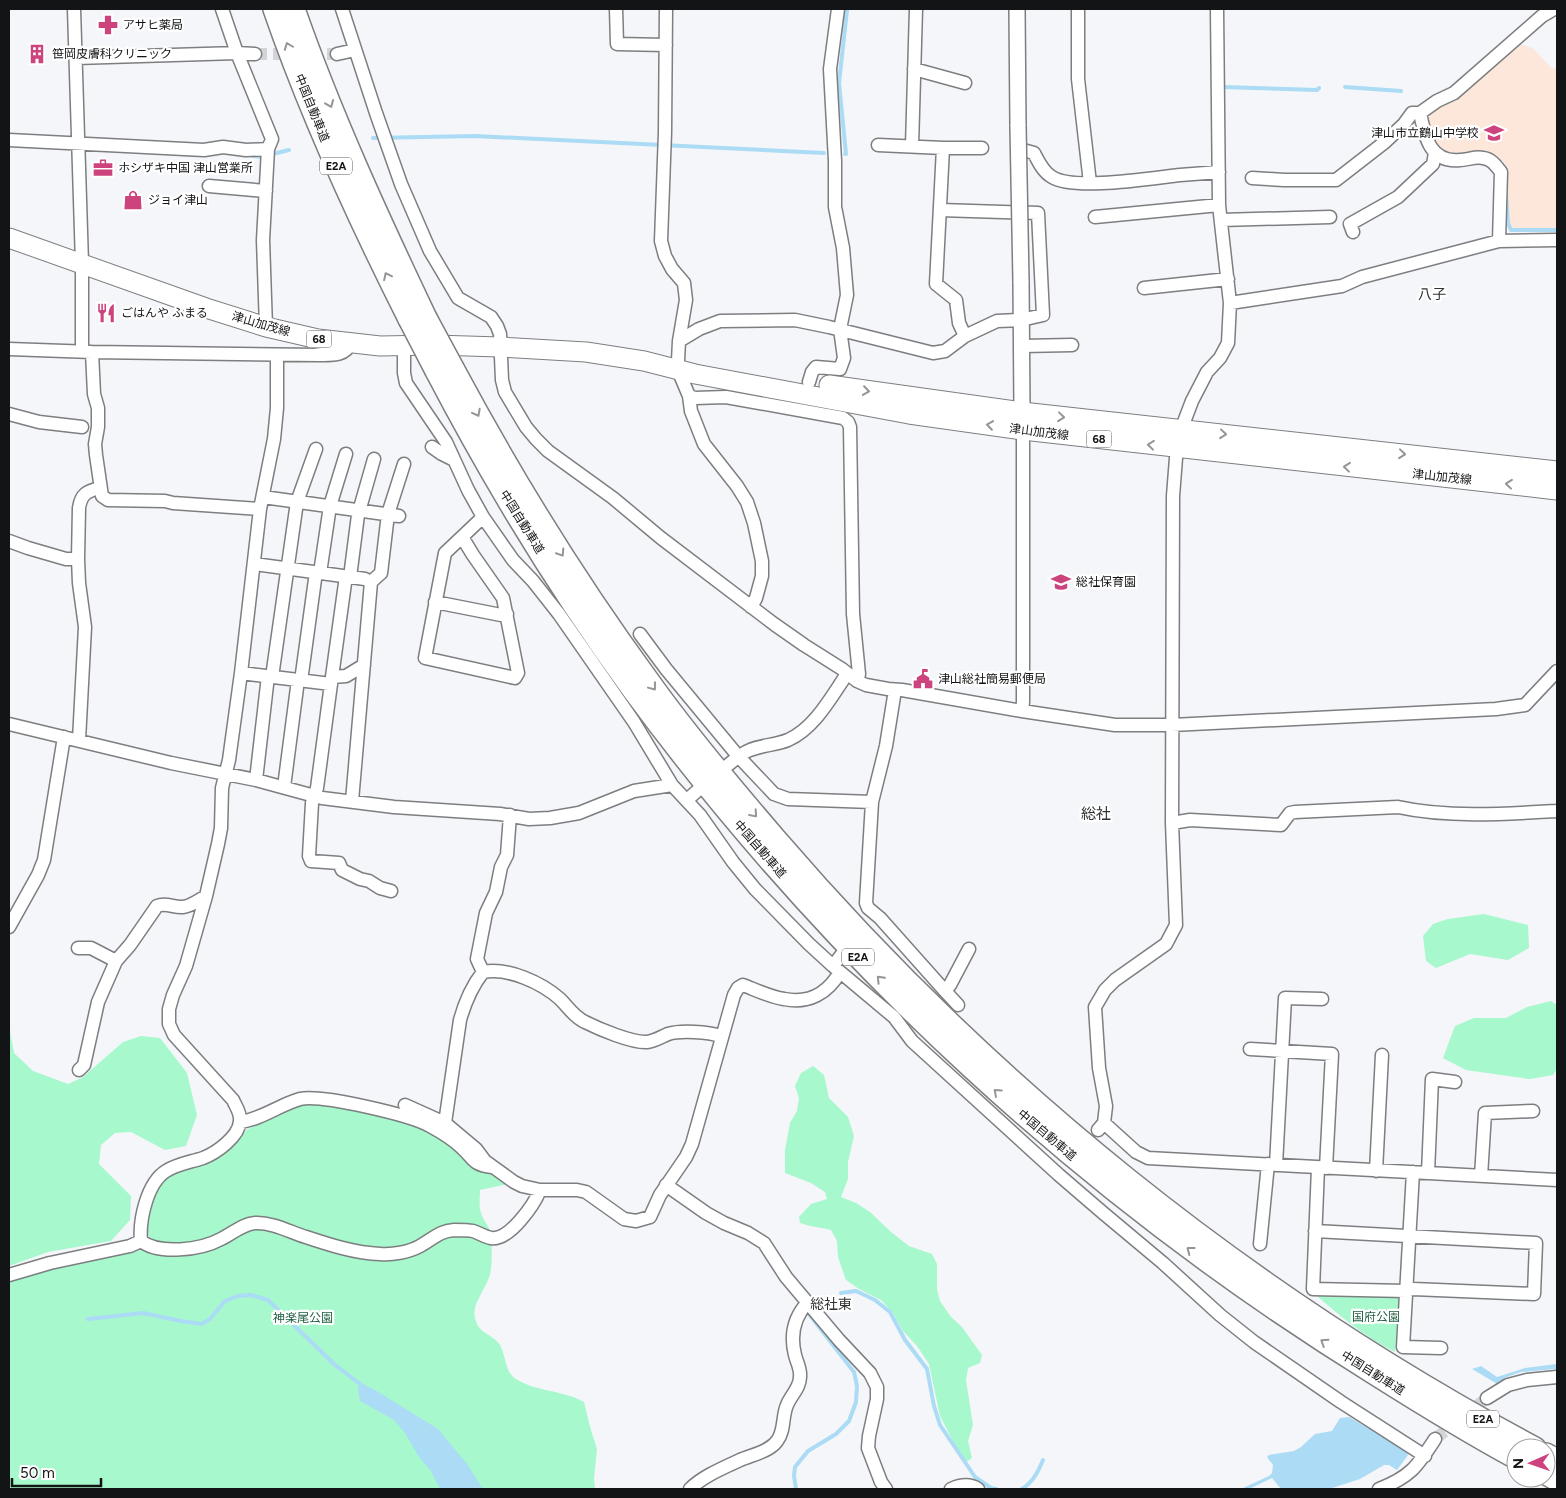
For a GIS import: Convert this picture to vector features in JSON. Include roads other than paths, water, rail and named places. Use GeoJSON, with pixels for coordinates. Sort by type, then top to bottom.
{"type":"FeatureCollection","features":[{"type":"Feature","properties":{"kind":"highway","name":"中国自動車道"},"geometry":{"type":"LineString","coordinates":[[274,9],[309,102],[374,250],[418,319],[445,371],[476,445],[545,560],[633,689],[723,804],[784,876],[898,998],[952,1050],[1013,1107],[1124,1198],[1199,1256],[1272,1308],[1346,1357],[1506,1452]]}},
{"type":"Feature","properties":{"kind":"highway","name":"中国自動車道"},"geometry":{"type":"LineString","coordinates":[[294,9],[328,99],[418,319]]}},
{"type":"Feature","properties":{"kind":"highway","name":"中国自動車道"},"geometry":{"type":"LineString","coordinates":[[445,371],[488,432],[559,551],[648,681],[697,744],[803,870],[909,984],[1027,1095],[1104,1160],[1211,1243],[1282,1295],[1356,1343],[1518,1438]]}},
{"type":"Feature","properties":{"kind":"main road","name":"津山加茂線"},"geometry":{"type":"LineString","coordinates":[[9,238],[206,308],[266,327],[318,339],[380,346],[500,347],[586,352],[809,382],[1023,421]]}},
{"type":"Feature","properties":{"kind":"main road","name":"津山加茂線"},"geometry":{"type":"LineString","coordinates":[[679,366],[909,414],[1023,421],[1179,439],[1557,490]]}},
{"type":"Feature","properties":{"kind":"main road","name":"津山加茂線"},"geometry":{"type":"LineString","coordinates":[[1179,439],[1557,471]]}},
{"type":"Feature","properties":{"kind":"street"},"geometry":{"type":"LineString","coordinates":[[74,9],[77,143],[87,352],[98,408],[98,427],[95,444],[102,496],[108,500],[165,501],[173,503],[297,502],[394,515]]}},
{"type":"Feature","properties":{"kind":"street"},"geometry":{"type":"LineString","coordinates":[[222,9],[237,53],[272,139],[268,149],[264,240],[266,327]]}},
{"type":"Feature","properties":{"kind":"street"},"geometry":{"type":"LineString","coordinates":[[342,9],[401,184],[430,252],[458,298],[491,316],[498,326],[502,380],[506,392],[518,415],[536,439],[548,451],[613,498],[661,538],[797,640],[842,669],[852,678],[866,684],[895,690],[1115,725],[1496,709],[1525,706],[1557,670]]}},
{"type":"Feature","properties":{"kind":"street"},"geometry":{"type":"LineString","coordinates":[[616,9],[617,44],[666,45]]}},
{"type":"Feature","properties":{"kind":"street"},"geometry":{"type":"LineString","coordinates":[[666,9],[665,132],[661,241],[664,256],[684,283],[686,300],[679,341],[679,366],[685,389],[689,396],[691,410],[704,444],[737,486],[747,502],[754,523],[762,568],[756,598],[751,606]]}},
{"type":"Feature","properties":{"kind":"street"},"geometry":{"type":"LineString","coordinates":[[809,382],[812,372],[816,367],[840,369],[844,358],[840,330],[847,295],[843,248],[835,207],[835,161],[830,69],[838,9]]}},
{"type":"Feature","properties":{"kind":"street"},"geometry":{"type":"LineString","coordinates":[[912,146],[916,9]]}},
{"type":"Feature","properties":{"kind":"street"},"geometry":{"type":"LineString","coordinates":[[1017,9],[1023,421],[1022,711]]}},
{"type":"Feature","properties":{"kind":"street"},"geometry":{"type":"LineString","coordinates":[[1078,9],[1078,79],[1090,183]]}},
{"type":"Feature","properties":{"kind":"street"},"geometry":{"type":"LineString","coordinates":[[1217,9],[1219,205],[1230,303],[1228,343],[1220,358],[1207,372],[1192,401],[1179,439],[1173,496],[1172,823],[1176,925],[1166,944],[1115,980],[1105,990],[1095,1007],[1099,1068],[1106,1106],[1101,1126],[1136,1152],[1148,1158],[1557,1180]]}},
{"type":"Feature","properties":{"kind":"street"},"geometry":{"type":"LineString","coordinates":[[1252,178],[1336,180],[1384,142],[1412,114],[1420,113],[1436,101],[1454,92],[1542,16],[1554,9]]}},
{"type":"Feature","properties":{"kind":"street"},"geometry":{"type":"LineString","coordinates":[[337,54],[355,50]]}},
{"type":"Feature","properties":{"kind":"street"},"geometry":{"type":"LineString","coordinates":[[76,58],[256,54]]}},
{"type":"Feature","properties":{"kind":"street"},"geometry":{"type":"LineString","coordinates":[[914,68],[965,83]]}},
{"type":"Feature","properties":{"kind":"street"},"geometry":{"type":"LineString","coordinates":[[1420,113],[1424,135],[1435,153],[1447,161],[1483,158],[1492,162],[1501,172],[1499,241]]}},
{"type":"Feature","properties":{"kind":"street"},"geometry":{"type":"LineString","coordinates":[[9,140],[204,150],[223,147],[246,150],[268,149]]}},
{"type":"Feature","properties":{"kind":"street"},"geometry":{"type":"LineString","coordinates":[[878,145],[982,148]]}},
{"type":"Feature","properties":{"kind":"street"},"geometry":{"type":"LineString","coordinates":[[943,148],[936,284],[956,300],[959,323],[965,336]]}},
{"type":"Feature","properties":{"kind":"street"},"geometry":{"type":"LineString","coordinates":[[1023,150],[1034,153],[1050,176],[1057,180],[1076,184],[1131,181],[1219,172]]}},
{"type":"Feature","properties":{"kind":"street"},"geometry":{"type":"LineString","coordinates":[[1353,232],[1350,224],[1398,197],[1433,164],[1435,153]]}},
{"type":"Feature","properties":{"kind":"street"},"geometry":{"type":"LineString","coordinates":[[209,186],[266,192]]}},
{"type":"Feature","properties":{"kind":"street"},"geometry":{"type":"LineString","coordinates":[[1095,217],[1219,205]]}},
{"type":"Feature","properties":{"kind":"street"},"geometry":{"type":"LineString","coordinates":[[679,341],[699,329],[720,321],[794,320],[933,353],[946,351],[965,336],[997,321],[1021,320],[1043,316],[1038,213],[940,210]]}},
{"type":"Feature","properties":{"kind":"street"},"geometry":{"type":"LineString","coordinates":[[1221,220],[1330,217]]}},
{"type":"Feature","properties":{"kind":"street"},"geometry":{"type":"LineString","coordinates":[[1230,303],[1342,286],[1362,277],[1499,241],[1557,240]]}},
{"type":"Feature","properties":{"kind":"street"},"geometry":{"type":"LineString","coordinates":[[1144,288],[1228,278]]}},
{"type":"Feature","properties":{"kind":"street"},"geometry":{"type":"LineString","coordinates":[[9,349],[277,355],[341,354],[348,349],[351,343]]}},
{"type":"Feature","properties":{"kind":"street"},"geometry":{"type":"LineString","coordinates":[[1022,346],[1072,345]]}},
{"type":"Feature","properties":{"kind":"street"},"geometry":{"type":"LineString","coordinates":[[404,346],[406,383],[446,442],[468,490],[483,516],[513,560],[533,581],[559,614],[634,722],[672,785],[687,800],[755,889],[836,969],[894,1017],[912,1041],[1063,1171],[1102,1212],[1170,1268],[1220,1315],[1254,1342],[1424,1456]]}},
{"type":"Feature","properties":{"kind":"street"},"geometry":{"type":"LineString","coordinates":[[277,355],[274,439],[262,503],[229,760],[222,788],[218,844],[206,896],[186,966],[169,1009],[169,1024],[174,1035],[233,1100],[239,1111],[240,1122],[236,1133],[223,1146],[205,1157],[166,1171],[158,1179],[150,1192],[142,1214],[141,1241],[147,1246],[160,1249],[206,1246],[243,1226],[255,1223],[270,1224],[316,1241],[354,1251],[381,1254],[402,1252],[420,1246],[437,1234],[454,1230],[474,1231],[493,1238],[503,1236],[518,1223],[540,1190]]}},
{"type":"Feature","properties":{"kind":"street"},"geometry":{"type":"LineString","coordinates":[[689,396],[695,398],[726,397],[843,418],[850,427],[853,614],[859,674],[852,678],[801,733],[787,741],[751,750],[738,756],[728,765]]}},
{"type":"Feature","properties":{"kind":"street"},"geometry":{"type":"LineString","coordinates":[[9,414],[39,422],[82,428]]}},
{"type":"Feature","properties":{"kind":"street"},"geometry":{"type":"LineString","coordinates":[[432,447],[454,460]]}},
{"type":"Feature","properties":{"kind":"street"},"geometry":{"type":"LineString","coordinates":[[256,780],[297,502],[316,449]]}},
{"type":"Feature","properties":{"kind":"street"},"geometry":{"type":"LineString","coordinates":[[284,787],[330,506],[346,454]]}},
{"type":"Feature","properties":{"kind":"street"},"geometry":{"type":"LineString","coordinates":[[374,460],[359,510],[348,576],[331,681],[317,788],[312,803],[309,856],[311,861],[338,863],[342,870],[360,879],[369,881],[380,888],[391,891]]}},
{"type":"Feature","properties":{"kind":"street"},"geometry":{"type":"LineString","coordinates":[[352,801],[371,582],[381,573],[404,464]]}},
{"type":"Feature","properties":{"kind":"street"},"geometry":{"type":"LineString","coordinates":[[78,740],[85,627],[79,583],[79,508],[84,493],[100,488]]}},
{"type":"Feature","properties":{"kind":"street"},"geometry":{"type":"LineString","coordinates":[[462,537],[504,598],[518,673],[515,678],[425,658],[445,553],[483,516]]}},
{"type":"Feature","properties":{"kind":"street"},"geometry":{"type":"LineString","coordinates":[[9,541],[66,559],[78,559]]}},
{"type":"Feature","properties":{"kind":"street"},"geometry":{"type":"LineString","coordinates":[[254,564],[348,576],[366,579],[371,582]]}},
{"type":"Feature","properties":{"kind":"street"},"geometry":{"type":"LineString","coordinates":[[435,602],[501,615],[507,614]]}},
{"type":"Feature","properties":{"kind":"street"},"geometry":{"type":"LineString","coordinates":[[640,634],[666,669],[738,756],[774,794],[788,799],[872,802]]}},
{"type":"Feature","properties":{"kind":"street"},"geometry":{"type":"LineString","coordinates":[[241,672],[300,681],[331,681],[346,676],[364,665]]}},
{"type":"Feature","properties":{"kind":"street"},"geometry":{"type":"LineString","coordinates":[[895,690],[886,746],[872,802],[866,913],[880,918],[958,1005]]}},
{"type":"Feature","properties":{"kind":"street"},"geometry":{"type":"LineString","coordinates":[[9,724],[162,761],[256,780],[314,796],[394,807],[510,815],[529,819],[579,813],[634,790],[672,785]]}},
{"type":"Feature","properties":{"kind":"street"},"geometry":{"type":"LineString","coordinates":[[9,927],[38,875],[44,860],[64,737]]}},
{"type":"Feature","properties":{"kind":"street"},"geometry":{"type":"LineString","coordinates":[[687,800],[697,791]]}},
{"type":"Feature","properties":{"kind":"street"},"geometry":{"type":"LineString","coordinates":[[1172,823],[1190,820],[1281,825],[1290,813],[1295,812],[1398,807],[1412,810],[1485,815],[1557,811]]}},
{"type":"Feature","properties":{"kind":"street"},"geometry":{"type":"LineString","coordinates":[[483,972],[476,959],[486,913],[496,892],[501,867],[507,855],[510,815]]}},
{"type":"Feature","properties":{"kind":"street"},"geometry":{"type":"LineString","coordinates":[[79,1070],[84,1065],[98,1002],[116,961],[130,945],[157,906],[163,904],[182,907],[190,905],[206,896]]}},
{"type":"Feature","properties":{"kind":"street"},"geometry":{"type":"LineString","coordinates":[[78,948],[91,948],[116,961]]}},
{"type":"Feature","properties":{"kind":"street"},"geometry":{"type":"LineString","coordinates":[[945,991],[970,949]]}},
{"type":"Feature","properties":{"kind":"street"},"geometry":{"type":"LineString","coordinates":[[405,1105],[445,1122],[476,1148],[485,1161],[522,1186],[540,1190],[577,1190],[586,1192],[624,1219],[636,1221],[650,1218],[660,1195],[686,1157],[692,1144],[721,1036],[738,988],[743,985],[785,1000],[804,1000],[818,996],[829,988],[842,954]]}},
{"type":"Feature","properties":{"kind":"street"},"geometry":{"type":"LineString","coordinates":[[445,1122],[460,1020],[472,987],[483,972],[488,971],[528,978],[559,999],[575,1016],[583,1021],[635,1041],[647,1042],[680,1032],[721,1036]]}},
{"type":"Feature","properties":{"kind":"street"},"geometry":{"type":"LineString","coordinates":[[1260,1244],[1272,1165],[1282,1050],[1284,998],[1322,999]]}},
{"type":"Feature","properties":{"kind":"street"},"geometry":{"type":"LineString","coordinates":[[1250,1049],[1332,1054],[1315,1231],[1314,1289],[1406,1291],[1413,1289],[1534,1294],[1536,1243],[1315,1231]]}},
{"type":"Feature","properties":{"kind":"street"},"geometry":{"type":"LineString","coordinates":[[1376,1171],[1382,1055]]}},
{"type":"Feature","properties":{"kind":"street"},"geometry":{"type":"LineString","coordinates":[[1428,1173],[1432,1079],[1455,1082]]}},
{"type":"Feature","properties":{"kind":"street"},"geometry":{"type":"LineString","coordinates":[[240,1122],[253,1120],[301,1099],[333,1100],[387,1112],[427,1125],[439,1131],[462,1148],[476,1163],[493,1167]]}},
{"type":"Feature","properties":{"kind":"street"},"geometry":{"type":"LineString","coordinates":[[1481,1176],[1485,1113],[1533,1111]]}},
{"type":"Feature","properties":{"kind":"street"},"geometry":{"type":"LineString","coordinates":[[1414,1172],[1403,1347],[1441,1348]]}},
{"type":"Feature","properties":{"kind":"street"},"geometry":{"type":"LineString","coordinates":[[666,1185],[706,1213],[748,1233],[764,1243],[786,1277],[839,1340],[870,1373],[877,1387],[878,1400],[868,1448],[880,1482],[886,1489]]}},
{"type":"Feature","properties":{"kind":"street"},"geometry":{"type":"LineString","coordinates":[[9,1275],[50,1263],[130,1246],[141,1241]]}},
{"type":"Feature","properties":{"kind":"street"},"geometry":{"type":"LineString","coordinates":[[690,1489],[696,1483],[718,1471],[766,1450],[777,1441],[782,1428],[784,1412],[799,1385],[800,1370],[795,1354],[794,1324],[801,1309],[808,1302]]}},
{"type":"Feature","properties":{"kind":"street"},"geometry":{"type":"LineString","coordinates":[[1487,1398],[1508,1385],[1527,1380],[1557,1377]]}},
{"type":"Feature","properties":{"kind":"street"},"geometry":{"type":"LineString","coordinates":[[1379,1489],[1409,1474],[1435,1439]]}},
{"type":"Feature","properties":{"kind":"street"},"geometry":{"type":"LineString","coordinates":[[951,1489],[966,1485],[978,1489]]}},
{"type":"Feature","properties":{"kind":"water"},"geometry":{"type":"Polygon","coordinates":[[[1557,1364],[1556,1369],[1521,1372],[1504,1378],[1504,1382],[1499,1385],[1472,1369],[1481,1366],[1497,1377],[1525,1368],[1557,1364]]]}},
{"type":"Feature","properties":{"kind":"water"},"geometry":{"type":"Polygon","coordinates":[[[363,1384],[438,1429],[467,1464],[483,1489],[440,1489],[431,1471],[394,1420],[360,1401],[358,1390],[359,1385],[363,1384]]]}},
{"type":"Feature","properties":{"kind":"water"},"geometry":{"type":"Polygon","coordinates":[[[1349,1417],[1405,1450],[1408,1455],[1397,1470],[1389,1465],[1384,1465],[1360,1479],[1329,1489],[1281,1489],[1272,1478],[1249,1489],[1241,1489],[1272,1473],[1273,1465],[1267,1457],[1269,1455],[1294,1451],[1315,1434],[1332,1431],[1340,1418],[1349,1417]]]}},
{"type":"Feature","properties":{"kind":"waterway"},"geometry":{"type":"LineString","coordinates":[[845,154],[839,83],[847,10]]}},
{"type":"Feature","properties":{"kind":"waterway"},"geometry":{"type":"LineString","coordinates":[[1222,87],[1317,90],[1319,88]]}},
{"type":"Feature","properties":{"kind":"waterway"},"geometry":{"type":"LineString","coordinates":[[1345,87],[1401,91]]}},
{"type":"Feature","properties":{"kind":"waterway"},"geometry":{"type":"LineString","coordinates":[[373,138],[475,136],[824,153]]}},
{"type":"Feature","properties":{"kind":"waterway"},"geometry":{"type":"LineString","coordinates":[[250,155],[260,157],[289,150]]}},
{"type":"Feature","properties":{"kind":"waterway"},"geometry":{"type":"LineString","coordinates":[[1506,195],[1508,223],[1511,230],[1557,230]]}},
{"type":"Feature","properties":{"kind":"waterway"},"geometry":{"type":"LineString","coordinates":[[841,1293],[856,1291],[875,1300],[890,1312],[905,1340],[927,1369],[934,1406],[940,1425],[975,1477],[991,1488],[996,1489]]}},
{"type":"Feature","properties":{"kind":"waterway"},"geometry":{"type":"LineString","coordinates":[[88,1319],[143,1313],[202,1324],[210,1319],[225,1301],[238,1296],[251,1295],[268,1300],[335,1365],[364,1387]]}},
{"type":"Feature","properties":{"kind":"waterway"},"geometry":{"type":"LineString","coordinates":[[796,1489],[795,1467],[808,1451],[836,1434],[849,1421],[856,1402],[857,1386],[854,1372],[809,1314]]}},
{"type":"Feature","properties":{"kind":"waterway"},"geometry":{"type":"LineString","coordinates":[[1022,1489],[1035,1476],[1043,1460]]}},
{"type":"Feature","properties":{"kind":"tunnel"},"geometry":{"type":"LineString","coordinates":[[255,54],[337,54]]}},
{"type":"Feature","properties":{"kind":"tunnel"},"geometry":{"type":"LineString","coordinates":[[1435,1439],[1487,1398]]}},
{"type":"Feature","properties":{"kind":"place","name":"アサヒ薬局"},"geometry":{"type":"Point","coordinates":[108,25]}},
{"type":"Feature","properties":{"kind":"place","name":"笹岡皮膚科クリニック"},"geometry":{"type":"Point","coordinates":[37,54]}},
{"type":"Feature","properties":{"kind":"place","name":"津山市立鶴山中学校"},"geometry":{"type":"Point","coordinates":[1494,133]}},
{"type":"Feature","properties":{"kind":"place","name":"ホシザキ中国 津山営業所"},"geometry":{"type":"Point","coordinates":[103,168]}},
{"type":"Feature","properties":{"kind":"place","name":"ジョイ津山"},"geometry":{"type":"Point","coordinates":[133,200]}},
{"type":"Feature","properties":{"kind":"place","name":"ごはんや ふまる"},"geometry":{"type":"Point","coordinates":[106,313]}},
{"type":"Feature","properties":{"kind":"place","name":"総社保育園"},"geometry":{"type":"Point","coordinates":[1061,582]}},
{"type":"Feature","properties":{"kind":"place","name":"津山総社簡易郵便局"},"geometry":{"type":"Point","coordinates":[923,679]}},
{"type":"Feature","properties":{"kind":"district","name":"八子"},"geometry":{"type":"Point","coordinates":[1432,294]}},
{"type":"Feature","properties":{"kind":"district","name":"総社"},"geometry":{"type":"Point","coordinates":[1096,814]}},
{"type":"Feature","properties":{"kind":"district","name":"総社東"},"geometry":{"type":"Point","coordinates":[831,1304]}},
{"type":"Feature","properties":{"kind":"park label","name":"国府公園"},"geometry":{"type":"Point","coordinates":[1376,1317]}},
{"type":"Feature","properties":{"kind":"park label","name":"神楽尾公園"},"geometry":{"type":"Point","coordinates":[303,1318]}}]}
